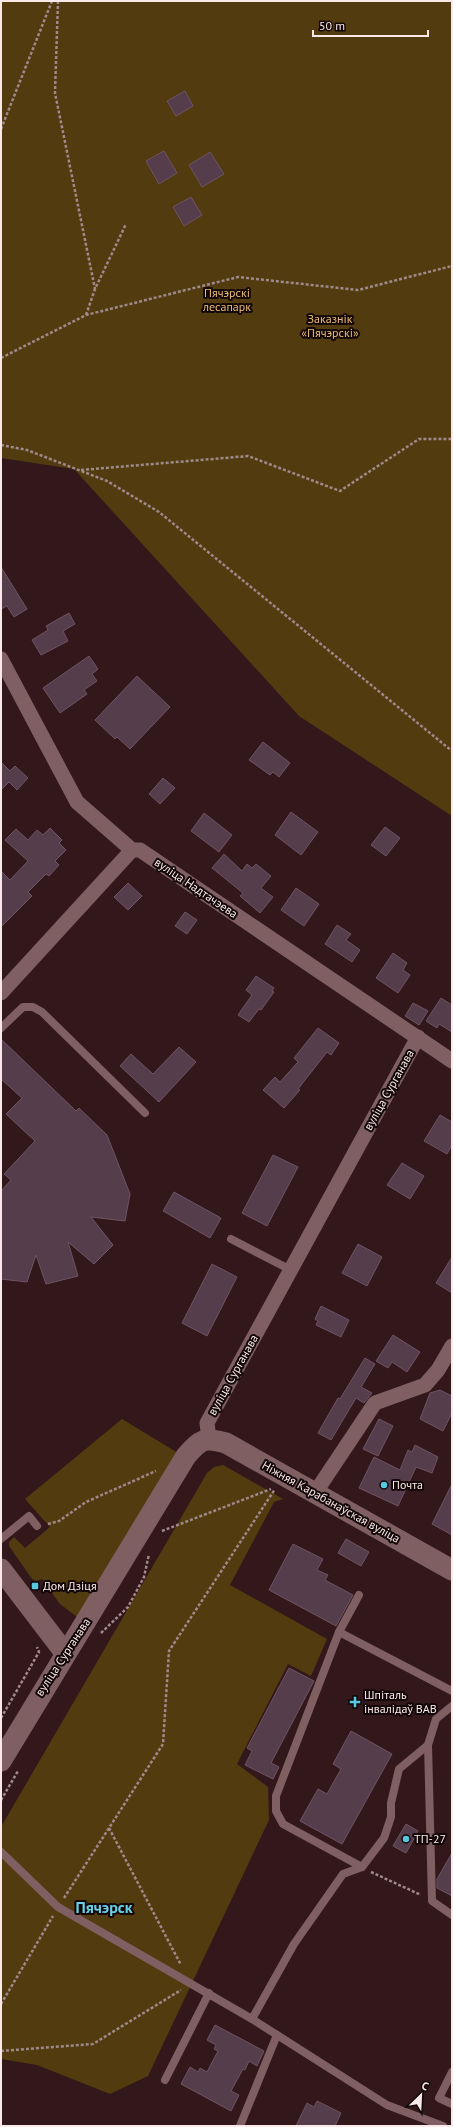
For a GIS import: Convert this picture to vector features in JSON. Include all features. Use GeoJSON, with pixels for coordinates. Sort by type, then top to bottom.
{"type":"FeatureCollection","features":[{"type":"Feature","properties":{"kind":"main road","name":"вуліца Сурганава"},"geometry":{"type":"LineString","coordinates":[[1,1761],[65,1653],[83,1627],[186,1456],[197,1444],[209,1439]]}},
{"type":"Feature","properties":{"kind":"main road","name":"Ніжняя Карабанаўская вуліца"},"geometry":{"type":"LineString","coordinates":[[209,1439],[226,1443],[452,1570]]}},
{"type":"Feature","properties":{"kind":"main road"},"geometry":{"type":"LineString","coordinates":[[1,1568],[65,1653]]}},
{"type":"Feature","properties":{"kind":"street","name":"вуліца Надтачэева"},"geometry":{"type":"LineString","coordinates":[[1,660],[77,802],[132,850],[140,850],[452,1061]]}},
{"type":"Feature","properties":{"kind":"street"},"geometry":{"type":"LineString","coordinates":[[2,990],[132,850]]}},
{"type":"Feature","properties":{"kind":"street","name":"вуліца Сурганава"},"geometry":{"type":"LineString","coordinates":[[209,1439],[207,1423],[418,1037]]}},
{"type":"Feature","properties":{"kind":"street"},"geometry":{"type":"LineString","coordinates":[[316,1493],[375,1403],[425,1385],[438,1370],[452,1346]]}},
{"type":"Feature","properties":{"kind":"lane"},"geometry":{"type":"LineString","coordinates":[[1,1028],[23,1007],[33,1007],[42,1012],[144,1113]]}},
{"type":"Feature","properties":{"kind":"lane"},"geometry":{"type":"LineString","coordinates":[[231,1239],[290,1270]]}},
{"type":"Feature","properties":{"kind":"lane"},"geometry":{"type":"LineString","coordinates":[[1,1539],[29,1516],[37,1526]]}},
{"type":"Feature","properties":{"kind":"lane"},"geometry":{"type":"LineString","coordinates":[[359,1595],[339,1632],[276,1796],[276,1811],[283,1824],[362,1867]]}},
{"type":"Feature","properties":{"kind":"lane"},"geometry":{"type":"LineString","coordinates":[[339,1632],[452,1691]]}},
{"type":"Feature","properties":{"kind":"lane"},"geometry":{"type":"LineString","coordinates":[[452,1706],[436,1719],[428,1745],[432,1901],[452,1915]]}},
{"type":"Feature","properties":{"kind":"lane"},"geometry":{"type":"LineString","coordinates":[[252,2019],[294,1944],[343,1874],[362,1867],[384,1838],[391,1817],[391,1803],[399,1769],[428,1745]]}},
{"type":"Feature","properties":{"kind":"lane"},"geometry":{"type":"LineString","coordinates":[[1,1852],[58,1907],[209,1993],[387,2105],[443,2126]]}},
{"type":"Feature","properties":{"kind":"lane"},"geometry":{"type":"LineString","coordinates":[[165,2080],[209,1993]]}},
{"type":"Feature","properties":{"kind":"lane"},"geometry":{"type":"LineString","coordinates":[[240,2126],[278,2035]]}},
{"type":"Feature","properties":{"kind":"lane"},"geometry":{"type":"LineString","coordinates":[[452,2072],[439,2098],[452,2104]]}},
{"type":"Feature","properties":{"kind":"path"},"geometry":{"type":"LineString","coordinates":[[1,129],[52,1]]}},
{"type":"Feature","properties":{"kind":"path"},"geometry":{"type":"LineString","coordinates":[[58,1],[55,93],[95,289]]}},
{"type":"Feature","properties":{"kind":"path"},"geometry":{"type":"LineString","coordinates":[[86,315],[95,289],[126,224]]}},
{"type":"Feature","properties":{"kind":"path"},"geometry":{"type":"LineString","coordinates":[[1,358],[86,315],[238,277],[358,290],[452,266]]}},
{"type":"Feature","properties":{"kind":"path"},"geometry":{"type":"LineString","coordinates":[[80,470],[248,456],[340,491],[420,439],[452,439]]}},
{"type":"Feature","properties":{"kind":"path"},"geometry":{"type":"LineString","coordinates":[[1,445],[27,450],[107,481],[159,512],[452,751]]}},
{"type":"Feature","properties":{"kind":"path"},"geometry":{"type":"LineString","coordinates":[[37,1526],[59,1521],[86,1502],[186,1456]]}},
{"type":"Feature","properties":{"kind":"path"},"geometry":{"type":"LineString","coordinates":[[270,1484],[276,1487]]}},
{"type":"Feature","properties":{"kind":"path"},"geometry":{"type":"LineString","coordinates":[[161,1526],[158,1533],[276,1487]]}},
{"type":"Feature","properties":{"kind":"path"},"geometry":{"type":"LineString","coordinates":[[1,2004],[58,1907],[163,1744],[169,1651],[276,1487]]}},
{"type":"Feature","properties":{"kind":"path"},"geometry":{"type":"LineString","coordinates":[[106,1627],[128,1608],[144,1577],[150,1548]]}},
{"type":"Feature","properties":{"kind":"path"},"geometry":{"type":"LineString","coordinates":[[1,1718],[39,1652],[34,1641]]}},
{"type":"Feature","properties":{"kind":"path"},"geometry":{"type":"LineString","coordinates":[[1,2051],[93,2044],[191,1983],[109,1828]]}},
{"type":"Feature","properties":{"kind":"path"},"geometry":{"type":"LineString","coordinates":[[362,1867],[432,1901]]}},
{"type":"Feature","properties":{"kind":"green space","name":"Заказнік «Пячэрскі»"},"geometry":{"type":"Polygon","coordinates":[[[1,1],[452,1],[452,816],[299,716],[74,469],[1,458],[1,1]]]}},
{"type":"Feature","properties":{"kind":"green space"},"geometry":{"type":"Polygon","coordinates":[[[122,1419],[178,1453],[84,1622],[60,1604],[42,1579],[36,1581],[32,1579],[9,1546],[9,1542],[14,1537],[25,1548],[50,1527],[25,1499],[122,1419]]]}},
{"type":"Feature","properties":{"kind":"green space"},"geometry":{"type":"Polygon","coordinates":[[[223,1465],[283,1499],[274,1502],[230,1585],[327,1639],[311,1676],[288,1664],[237,1764],[268,1787],[269,1820],[148,2076],[110,2094],[37,2065],[1,2059],[1,1827],[207,1473],[214,1467],[223,1465]]]}},
{"type":"Feature","properties":{"kind":"building"},"geometry":{"type":"Polygon","coordinates":[[[185,91],[193,106],[176,116],[167,101],[185,91]]]}},
{"type":"Feature","properties":{"kind":"building"},"geometry":{"type":"Polygon","coordinates":[[[164,151],[177,173],[159,184],[146,161],[164,151]]]}},
{"type":"Feature","properties":{"kind":"building"},"geometry":{"type":"Polygon","coordinates":[[[210,152],[224,174],[202,187],[189,165],[210,152]]]}},
{"type":"Feature","properties":{"kind":"building"},"geometry":{"type":"Polygon","coordinates":[[[191,197],[202,215],[184,226],[173,207],[191,197]]]}},
{"type":"Feature","properties":{"kind":"building"},"geometry":{"type":"Polygon","coordinates":[[[1,567],[27,609],[14,617],[7,606],[1,609],[1,567]]]}},
{"type":"Feature","properties":{"kind":"building"},"geometry":{"type":"Polygon","coordinates":[[[69,613],[75,624],[63,631],[68,641],[41,655],[32,640],[48,630],[46,626],[69,613]]]}},
{"type":"Feature","properties":{"kind":"building"},"geometry":{"type":"Polygon","coordinates":[[[89,656],[98,669],[92,674],[97,681],[84,690],[87,694],[60,713],[43,688],[89,656]]]}},
{"type":"Feature","properties":{"kind":"building"},"geometry":{"type":"Polygon","coordinates":[[[137,676],[170,707],[130,749],[117,737],[115,739],[95,720],[137,676]]]}},
{"type":"Feature","properties":{"kind":"building"},"geometry":{"type":"Polygon","coordinates":[[[263,742],[290,763],[279,777],[273,772],[270,775],[249,760],[263,742]]]}},
{"type":"Feature","properties":{"kind":"building"},"geometry":{"type":"Polygon","coordinates":[[[1,762],[10,771],[15,766],[28,778],[17,790],[9,782],[1,790],[1,762]]]}},
{"type":"Feature","properties":{"kind":"building"},"geometry":{"type":"Polygon","coordinates":[[[163,778],[175,788],[160,804],[149,794],[163,778]]]}},
{"type":"Feature","properties":{"kind":"building"},"geometry":{"type":"Polygon","coordinates":[[[291,812],[318,832],[301,855],[275,835],[291,812]]]}},
{"type":"Feature","properties":{"kind":"building"},"geometry":{"type":"Polygon","coordinates":[[[204,813],[232,835],[219,852],[191,831],[204,813]]]}},
{"type":"Feature","properties":{"kind":"building"},"geometry":{"type":"Polygon","coordinates":[[[385,827],[400,838],[386,856],[371,845],[385,827]]]}},
{"type":"Feature","properties":{"kind":"building"},"geometry":{"type":"Polygon","coordinates":[[[50,828],[62,840],[59,843],[66,850],[55,861],[59,865],[49,876],[46,874],[28,892],[32,896],[1,927],[1,871],[10,880],[28,861],[5,840],[16,829],[28,840],[37,830],[43,835],[50,828]]]}},
{"type":"Feature","properties":{"kind":"building"},"geometry":{"type":"Polygon","coordinates":[[[224,854],[242,871],[247,864],[252,868],[256,864],[271,876],[261,888],[273,897],[260,913],[240,896],[243,893],[212,868],[224,854]]]}},
{"type":"Feature","properties":{"kind":"building"},"geometry":{"type":"Polygon","coordinates":[[[128,883],[142,896],[128,910],[114,897],[128,883]]]}},
{"type":"Feature","properties":{"kind":"building"},"geometry":{"type":"Polygon","coordinates":[[[296,888],[319,904],[304,926],[281,910],[296,888]]]}},
{"type":"Feature","properties":{"kind":"building"},"geometry":{"type":"Polygon","coordinates":[[[185,912],[197,920],[187,934],[175,926],[185,912]]]}},
{"type":"Feature","properties":{"kind":"building"},"geometry":{"type":"Polygon","coordinates":[[[337,925],[351,934],[346,940],[360,950],[352,962],[325,944],[337,925]]]}},
{"type":"Feature","properties":{"kind":"building"},"geometry":{"type":"Polygon","coordinates":[[[393,953],[407,963],[403,970],[410,975],[398,993],[376,978],[393,953]]]}},
{"type":"Feature","properties":{"kind":"building"},"geometry":{"type":"Polygon","coordinates":[[[256,976],[274,988],[272,991],[274,992],[261,1010],[259,1009],[249,1022],[238,1015],[252,995],[246,990],[256,976]]]}},
{"type":"Feature","properties":{"kind":"building"},"geometry":{"type":"Polygon","coordinates":[[[441,998],[452,1005],[452,1032],[439,1024],[437,1028],[426,1021],[441,998]]]}},
{"type":"Feature","properties":{"kind":"building"},"geometry":{"type":"Polygon","coordinates":[[[413,1003],[428,1011],[419,1025],[405,1016],[413,1003]]]}},
{"type":"Feature","properties":{"kind":"building"},"geometry":{"type":"Polygon","coordinates":[[[318,1028],[339,1043],[331,1055],[327,1052],[298,1089],[300,1090],[284,1108],[263,1090],[275,1077],[280,1082],[298,1062],[294,1058],[318,1028]]]}},
{"type":"Feature","properties":{"kind":"building"},"geometry":{"type":"Polygon","coordinates":[[[1,1039],[76,1111],[79,1108],[107,1135],[130,1194],[125,1221],[91,1217],[113,1245],[94,1264],[68,1242],[78,1276],[46,1284],[36,1255],[27,1282],[1,1279],[1,1191],[11,1180],[4,1174],[35,1141],[6,1114],[22,1098],[1,1079],[1,1039]]]}},
{"type":"Feature","properties":{"kind":"building"},"geometry":{"type":"Polygon","coordinates":[[[179,1047],[196,1062],[159,1102],[120,1066],[131,1054],[153,1074],[179,1047]]]}},
{"type":"Feature","properties":{"kind":"building"},"geometry":{"type":"Polygon","coordinates":[[[440,1115],[452,1122],[452,1145],[447,1154],[424,1141],[440,1115]]]}},
{"type":"Feature","properties":{"kind":"building"},"geometry":{"type":"Polygon","coordinates":[[[273,1155],[298,1167],[267,1226],[242,1213],[273,1155]]]}},
{"type":"Feature","properties":{"kind":"building"},"geometry":{"type":"Polygon","coordinates":[[[402,1163],[424,1176],[410,1199],[387,1185],[402,1163]]]}},
{"type":"Feature","properties":{"kind":"building"},"geometry":{"type":"Polygon","coordinates":[[[174,1192],[221,1218],[210,1238],[163,1211],[174,1192]]]}},
{"type":"Feature","properties":{"kind":"building"},"geometry":{"type":"Polygon","coordinates":[[[358,1244],[382,1257],[367,1286],[342,1273],[358,1244]]]}},
{"type":"Feature","properties":{"kind":"building"},"geometry":{"type":"Polygon","coordinates":[[[452,1257],[452,1293],[436,1283],[452,1257]]]}},
{"type":"Feature","properties":{"kind":"building"},"geometry":{"type":"Polygon","coordinates":[[[212,1264],[237,1277],[207,1336],[182,1323],[212,1264]]]}},
{"type":"Feature","properties":{"kind":"building"},"geometry":{"type":"Polygon","coordinates":[[[321,1306],[349,1320],[341,1337],[316,1325],[318,1321],[315,1319],[321,1306]]]}},
{"type":"Feature","properties":{"kind":"building"},"geometry":{"type":"Polygon","coordinates":[[[393,1335],[420,1352],[407,1372],[392,1362],[388,1368],[376,1361],[393,1335]]]}},
{"type":"Feature","properties":{"kind":"building"},"geometry":{"type":"Polygon","coordinates":[[[365,1358],[375,1364],[361,1387],[372,1393],[364,1403],[356,1398],[331,1440],[318,1433],[338,1398],[340,1399],[365,1358]]]}},
{"type":"Feature","properties":{"kind":"building"},"geometry":{"type":"Polygon","coordinates":[[[440,1390],[452,1396],[452,1413],[443,1431],[420,1419],[430,1393],[440,1390]]]}},
{"type":"Feature","properties":{"kind":"building"},"geometry":{"type":"Polygon","coordinates":[[[379,1419],[393,1426],[378,1456],[363,1449],[379,1419]]]}},
{"type":"Feature","properties":{"kind":"building"},"geometry":{"type":"Polygon","coordinates":[[[415,1445],[438,1457],[432,1473],[416,1467],[398,1506],[359,1488],[374,1457],[400,1470],[408,1450],[412,1452],[415,1445]]]}},
{"type":"Feature","properties":{"kind":"building"},"geometry":{"type":"Polygon","coordinates":[[[452,1484],[452,1535],[432,1524],[452,1484]]]}},
{"type":"Feature","properties":{"kind":"building"},"geometry":{"type":"Polygon","coordinates":[[[346,1539],[369,1552],[361,1566],[338,1553],[346,1539]]]}},
{"type":"Feature","properties":{"kind":"building"},"geometry":{"type":"Polygon","coordinates":[[[293,1544],[323,1559],[317,1570],[328,1575],[325,1580],[353,1595],[336,1626],[269,1590],[293,1544]]]}},
{"type":"Feature","properties":{"kind":"building"},"geometry":{"type":"Polygon","coordinates":[[[289,1668],[314,1681],[271,1763],[279,1767],[273,1779],[245,1765],[252,1751],[247,1748],[289,1668]]]}},
{"type":"Feature","properties":{"kind":"building"},"geometry":{"type":"Polygon","coordinates":[[[351,1731],[392,1754],[342,1844],[300,1821],[318,1789],[327,1794],[341,1769],[333,1764],[351,1731]]]}},
{"type":"Feature","properties":{"kind":"building","name":"ТП-27"},"geometry":{"type":"Polygon","coordinates":[[[406,1824],[418,1831],[406,1853],[393,1846],[406,1824]]]}},
{"type":"Feature","properties":{"kind":"building"},"geometry":{"type":"Polygon","coordinates":[[[452,1853],[452,1896],[437,1888],[437,1879],[452,1853]]]}},
{"type":"Feature","properties":{"kind":"building"},"geometry":{"type":"Polygon","coordinates":[[[215,2025],[264,2051],[257,2066],[249,2061],[245,2070],[243,2069],[231,2091],[239,2095],[231,2111],[181,2084],[190,2067],[198,2072],[200,2068],[207,2072],[218,2051],[214,2049],[216,2045],[207,2040],[215,2025]]]}},
{"type":"Feature","properties":{"kind":"building"},"geometry":{"type":"Polygon","coordinates":[[[317,2101],[341,2113],[335,2126],[296,2126],[307,2103],[314,2107],[317,2101]]]}},
{"type":"Feature","properties":{"kind":"place","name":"Почта"},"geometry":{"type":"Point","coordinates":[384,1485]}},
{"type":"Feature","properties":{"kind":"place","name":"Дом Дзіця"},"geometry":{"type":"Point","coordinates":[35,1586]}},
{"type":"Feature","properties":{"kind":"place","name":"Шпіталь інвалідаў ВАВ"},"geometry":{"type":"Point","coordinates":[355,1702]}},
{"type":"Feature","properties":{"kind":"place","name":"ТП-27"},"geometry":{"type":"Point","coordinates":[406,1839]}},
{"type":"Feature","properties":{"kind":"district","name":"Пячэрск"},"geometry":{"type":"Point","coordinates":[104,1907]}},
{"type":"Feature","properties":{"kind":"park label","name":"Пячэрскі лесапарк"},"geometry":{"type":"Point","coordinates":[227,300]}}]}
